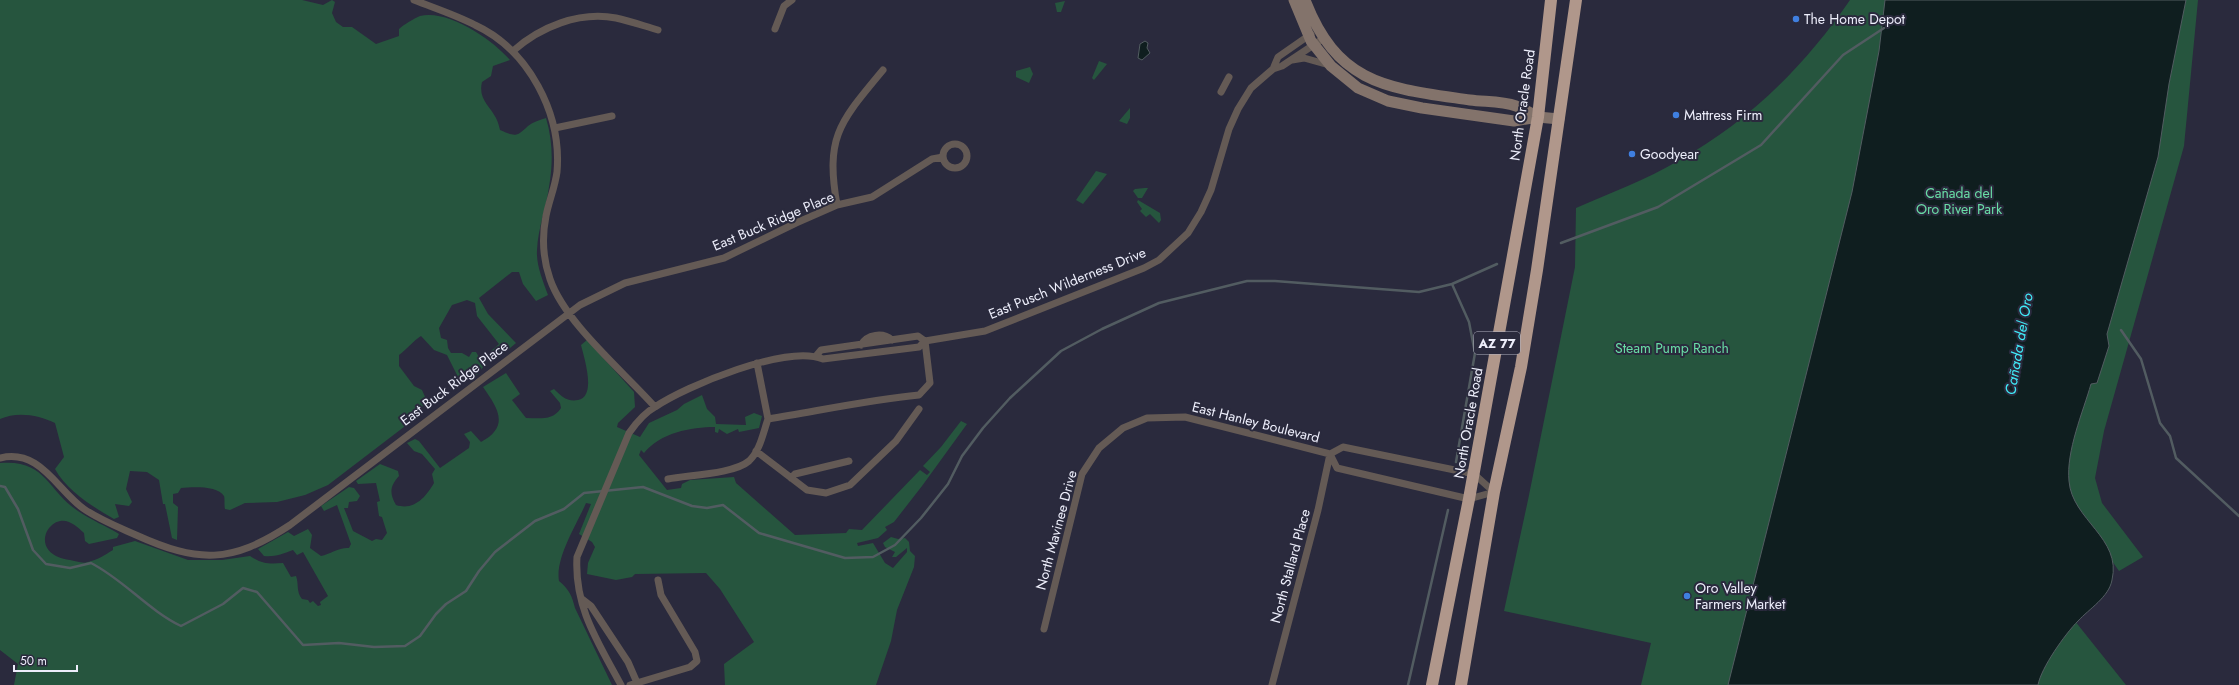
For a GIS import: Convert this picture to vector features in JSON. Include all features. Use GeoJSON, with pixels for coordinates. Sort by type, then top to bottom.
{"type":"FeatureCollection","features":[{"type":"Feature","properties":{"kind":"highway","name":"North Oracle Road"},"geometry":{"type":"LineString","coordinates":[[1432,685],[1470,499],[1538,117],[1551,0]]}},
{"type":"Feature","properties":{"kind":"highway","name":"AZ 77"},"geometry":{"type":"LineString","coordinates":[[1461,685],[1494,492],[1521,367],[1576,0]]}},
{"type":"Feature","properties":{"kind":"street"},"geometry":{"type":"LineString","coordinates":[[414,0],[476,25],[513,51],[532,75],[543,96],[555,128],[557,172],[546,216],[544,245],[550,279],[557,294],[569,313],[654,407]]}},
{"type":"Feature","properties":{"kind":"street"},"geometry":{"type":"LineString","coordinates":[[775,29],[784,6],[792,0]]}},
{"type":"Feature","properties":{"kind":"street"},"geometry":{"type":"LineString","coordinates":[[1294,0],[1331,66],[1358,88],[1388,101],[1422,108],[1514,121],[1538,117],[1559,119]]}},
{"type":"Feature","properties":{"kind":"street"},"geometry":{"type":"LineString","coordinates":[[1305,0],[1316,37],[1341,60],[1364,76],[1390,87],[1515,106],[1538,117]]}},
{"type":"Feature","properties":{"kind":"street"},"geometry":{"type":"LineString","coordinates":[[513,51],[540,31],[575,20],[598,17],[616,18],[658,30]]}},
{"type":"Feature","properties":{"kind":"street","name":"East Pusch Wilderness Drive"},"geometry":{"type":"LineString","coordinates":[[621,685],[583,610],[576,575],[577,557],[583,539],[630,433],[641,419],[654,407],[707,380],[757,363],[816,356],[823,359],[919,347],[925,341],[985,331],[1144,268],[1159,260],[1188,233],[1201,212],[1211,190],[1229,129],[1238,109],[1251,88],[1273,68],[1290,60],[1316,37]]}},
{"type":"Feature","properties":{"kind":"street","name":"East Pusch Wilderness Drive"},"geometry":{"type":"LineString","coordinates":[[1273,68],[1278,56],[1316,37]]}},
{"type":"Feature","properties":{"kind":"street","name":"East Pusch Wilderness Drive"},"geometry":{"type":"LineString","coordinates":[[1290,60],[1304,58],[1331,66]]}},
{"type":"Feature","properties":{"kind":"street"},"geometry":{"type":"LineString","coordinates":[[837,205],[832,176],[832,156],[836,138],[847,116],[883,70]]}},
{"type":"Feature","properties":{"kind":"street"},"geometry":{"type":"LineString","coordinates":[[1221,92],[1229,78]]}},
{"type":"Feature","properties":{"kind":"street"},"geometry":{"type":"LineString","coordinates":[[555,128],[612,116]]}},
{"type":"Feature","properties":{"kind":"street","name":"East Buck Ridge Place"},"geometry":{"type":"LineString","coordinates":[[0,458],[15,457],[29,460],[39,465],[84,509],[108,523],[160,546],[188,554],[233,553],[274,536],[290,525],[569,313],[625,283],[724,258],[837,205],[872,197],[932,159],[943,157]]}},
{"type":"Feature","properties":{"kind":"street","name":"East Pusch Wilderness Drive"},"geometry":{"type":"LineString","coordinates":[[816,356],[822,350],[918,336],[925,341]]}},
{"type":"Feature","properties":{"kind":"street"},"geometry":{"type":"LineString","coordinates":[[768,419],[853,406],[879,399],[919,394],[930,383],[925,341]]}},
{"type":"Feature","properties":{"kind":"street"},"geometry":{"type":"LineString","coordinates":[[668,478],[730,469],[748,461],[756,451],[768,419],[757,363]]}},
{"type":"Feature","properties":{"kind":"street"},"geometry":{"type":"LineString","coordinates":[[756,451],[807,490],[826,493],[850,486],[896,441],[919,409]]}},
{"type":"Feature","properties":{"kind":"street","name":"East Hanley Boulevard"},"geometry":{"type":"LineString","coordinates":[[1123,428],[1147,418],[1185,417],[1330,454],[1343,447],[1474,474]]}},
{"type":"Feature","properties":{"kind":"street","name":"North Mavinee Drive"},"geometry":{"type":"LineString","coordinates":[[1044,629],[1082,474],[1099,448],[1123,428]]}},
{"type":"Feature","properties":{"kind":"street"},"geometry":{"type":"LineString","coordinates":[[1330,454],[1337,468],[1470,499],[1494,492]]}},
{"type":"Feature","properties":{"kind":"street","name":"North Stallard Place"},"geometry":{"type":"LineString","coordinates":[[1272,685],[1316,517],[1330,454]]}},
{"type":"Feature","properties":{"kind":"street"},"geometry":{"type":"LineString","coordinates":[[791,478],[795,474],[849,461]]}},
{"type":"Feature","properties":{"kind":"street"},"geometry":{"type":"LineString","coordinates":[[1474,474],[1494,492]]}},
{"type":"Feature","properties":{"kind":"street"},"geometry":{"type":"LineString","coordinates":[[582,600],[591,606],[628,662],[635,684],[690,667],[697,661],[695,652],[661,595],[658,580]]}},
{"type":"Feature","properties":{"kind":"green space"},"geometry":{"type":"Polygon","coordinates":[[[0,0],[302,0],[323,5],[332,0],[335,2],[332,13],[336,22],[343,27],[352,27],[376,44],[399,36],[399,29],[420,16],[431,15],[443,17],[469,28],[493,44],[510,60],[493,66],[491,76],[482,82],[481,88],[485,102],[496,118],[500,130],[516,135],[532,123],[546,118],[552,152],[551,170],[548,195],[539,234],[537,256],[540,273],[548,295],[536,301],[523,284],[519,272],[512,272],[479,298],[488,314],[516,343],[497,359],[490,352],[499,344],[477,316],[475,303],[467,300],[452,305],[439,328],[441,338],[447,340],[448,348],[451,353],[462,353],[469,357],[472,352],[476,352],[484,366],[477,375],[465,380],[459,379],[447,355],[434,350],[421,336],[418,338],[399,355],[399,366],[414,386],[422,390],[426,399],[417,417],[328,485],[305,495],[277,502],[245,503],[230,510],[225,509],[224,496],[221,492],[210,488],[181,488],[178,493],[173,494],[173,503],[178,507],[177,540],[172,538],[165,504],[163,504],[159,480],[147,472],[130,471],[126,489],[132,502],[129,506],[115,504],[119,517],[114,519],[81,498],[66,484],[55,469],[64,457],[55,423],[28,415],[14,415],[0,419],[0,0]]]}},
{"type":"Feature","properties":{"kind":"green space","name":"Cañada del Oro River Park"},"geometry":{"type":"Polygon","coordinates":[[[1850,0],[2198,0],[2184,146],[2104,431],[2095,478],[2102,503],[2143,557],[2119,571],[2055,479],[2031,566],[2126,685],[1641,685],[1651,643],[1504,611],[1575,267],[1576,208],[1666,168],[1704,145],[1728,128],[1773,91],[1794,70],[1814,48],[1850,0]]]}},
{"type":"Feature","properties":{"kind":"green space"},"geometry":{"type":"Polygon","coordinates":[[[1065,1],[1061,12],[1057,12],[1055,3],[1065,1]]]}},
{"type":"Feature","properties":{"kind":"green space"},"geometry":{"type":"Polygon","coordinates":[[[1099,61],[1107,64],[1094,80],[1092,78],[1099,61]]]}},
{"type":"Feature","properties":{"kind":"green space"},"geometry":{"type":"Polygon","coordinates":[[[1030,67],[1033,74],[1029,83],[1016,77],[1016,71],[1030,67]]]}},
{"type":"Feature","properties":{"kind":"green space"},"geometry":{"type":"Polygon","coordinates":[[[1130,108],[1130,118],[1127,124],[1119,121],[1130,108]]]}},
{"type":"Feature","properties":{"kind":"green space"},"geometry":{"type":"Polygon","coordinates":[[[1096,171],[1107,174],[1083,204],[1076,200],[1096,171]]]}},
{"type":"Feature","properties":{"kind":"green space"},"geometry":{"type":"Polygon","coordinates":[[[1148,188],[1142,198],[1138,198],[1133,191],[1135,189],[1148,188]]]}},
{"type":"Feature","properties":{"kind":"green space"},"geometry":{"type":"Polygon","coordinates":[[[1138,200],[1160,213],[1161,220],[1159,223],[1150,214],[1146,217],[1140,211],[1142,209],[1137,202],[1138,200]]]}},
{"type":"Feature","properties":{"kind":"green space"},"geometry":{"type":"Polygon","coordinates":[[[587,340],[634,392],[635,407],[618,423],[617,427],[640,437],[649,423],[677,410],[684,404],[702,395],[707,409],[715,417],[716,424],[746,425],[745,417],[754,413],[762,416],[759,428],[739,432],[738,429],[727,434],[719,429],[718,433],[715,432],[715,427],[706,427],[676,432],[658,440],[644,453],[641,450],[639,455],[667,490],[681,488],[682,484],[690,480],[734,477],[736,483],[795,535],[846,533],[849,529],[862,530],[920,470],[927,475],[930,472],[923,466],[941,447],[961,421],[967,424],[894,522],[885,527],[887,530],[878,538],[857,543],[858,546],[873,543],[885,563],[893,568],[907,552],[907,548],[896,557],[892,557],[895,552],[885,547],[883,543],[891,537],[898,539],[905,538],[909,542],[910,551],[915,556],[914,567],[897,610],[891,641],[876,685],[725,685],[724,664],[754,642],[720,589],[706,573],[635,574],[632,577],[616,580],[587,574],[588,563],[595,547],[592,542],[579,534],[591,504],[586,503],[563,552],[560,562],[559,581],[570,593],[575,608],[612,685],[14,685],[18,664],[0,650],[0,463],[15,463],[27,466],[37,471],[68,503],[78,511],[119,534],[117,538],[89,544],[85,541],[84,533],[73,524],[61,521],[54,523],[49,528],[45,543],[49,550],[57,556],[86,563],[95,560],[113,550],[113,547],[135,541],[188,560],[222,560],[250,556],[258,561],[266,563],[283,563],[291,577],[296,576],[299,594],[302,599],[308,600],[310,603],[313,601],[318,606],[321,605],[320,602],[328,596],[303,552],[297,555],[293,550],[275,556],[264,556],[258,549],[288,532],[294,536],[308,529],[312,535],[310,548],[321,556],[349,548],[351,544],[337,505],[324,511],[321,506],[349,487],[354,488],[360,496],[357,501],[349,502],[348,508],[344,508],[353,531],[372,541],[376,539],[382,540],[387,533],[382,517],[379,516],[377,502],[380,501],[376,483],[358,484],[356,481],[380,464],[398,471],[399,476],[392,486],[392,497],[396,505],[408,506],[419,502],[434,483],[432,474],[435,469],[422,454],[414,451],[407,443],[415,439],[419,441],[440,468],[469,448],[470,442],[464,434],[471,431],[481,442],[490,436],[499,423],[498,416],[493,402],[483,387],[506,373],[520,394],[512,400],[526,418],[545,418],[554,415],[561,408],[560,403],[550,391],[554,389],[564,398],[571,400],[578,400],[584,397],[587,392],[588,376],[581,345],[587,340]]]}},
{"type":"Feature","properties":{"kind":"water","name":"Cañada del Oro River Park"},"geometry":{"type":"Polygon","coordinates":[[[1885,0],[2186,0],[2169,84],[2158,157],[2107,334],[2109,346],[2097,383],[2091,384],[2070,457],[2069,481],[2072,495],[2078,507],[2104,541],[2110,552],[2113,565],[2112,580],[2103,597],[2078,621],[2060,642],[2044,670],[2038,685],[1728,685],[1852,192],[1879,51],[1885,0]]]}},
{"type":"Feature","properties":{"kind":"water"},"geometry":{"type":"Polygon","coordinates":[[[1145,41],[1148,43],[1147,48],[1150,53],[1142,60],[1138,58],[1140,44],[1145,41]]]}},
{"type":"Feature","properties":{"kind":"waterway"},"geometry":{"type":"LineString","coordinates":[[1561,243],[1658,207],[1761,145],[1843,55],[1884,28]]}},
{"type":"Feature","properties":{"kind":"waterway"},"geometry":{"type":"LineString","coordinates":[[0,486],[5,487],[18,509],[33,550],[46,564],[70,568],[91,563],[114,578],[158,612],[181,626],[223,604],[243,588],[257,592],[303,645],[339,643],[374,647],[405,646],[420,636],[436,614],[446,604],[466,591],[479,571],[495,552],[535,521],[564,509],[584,493],[643,487],[692,506],[707,508],[723,505],[759,533],[845,558],[873,557],[895,545],[921,518],[948,484],[962,456],[983,428],[1010,398],[1061,351],[1102,329],[1159,303],[1247,281],[1275,281],[1419,292],[1452,284],[1497,264]]}},
{"type":"Feature","properties":{"kind":"waterway"},"geometry":{"type":"LineString","coordinates":[[1452,284],[1469,322],[1475,353],[1456,462]]}},
{"type":"Feature","properties":{"kind":"waterway"},"geometry":{"type":"LineString","coordinates":[[2121,330],[2141,359],[2160,423],[2170,436],[2176,458],[2239,516]]}},
{"type":"Feature","properties":{"kind":"waterway"},"geometry":{"type":"LineString","coordinates":[[1408,685],[1448,510]]}},
{"type":"Feature","properties":{"kind":"place","name":"The Home Depot"},"geometry":{"type":"Point","coordinates":[1796,19]}},
{"type":"Feature","properties":{"kind":"place","name":"Mattress Firm"},"geometry":{"type":"Point","coordinates":[1676,115]}},
{"type":"Feature","properties":{"kind":"place","name":"Goodyear"},"geometry":{"type":"Point","coordinates":[1632,154]}},
{"type":"Feature","properties":{"kind":"place","name":"Oro Valley Farmers Market"},"geometry":{"type":"Point","coordinates":[1687,596]}},
{"type":"Feature","properties":{"kind":"water label","name":"Cañada del Oro"},"geometry":{"type":"Point","coordinates":[2019,344]}},
{"type":"Feature","properties":{"kind":"park label","name":"Steam Pump Ranch"},"geometry":{"type":"Point","coordinates":[1672,348]}}]}
